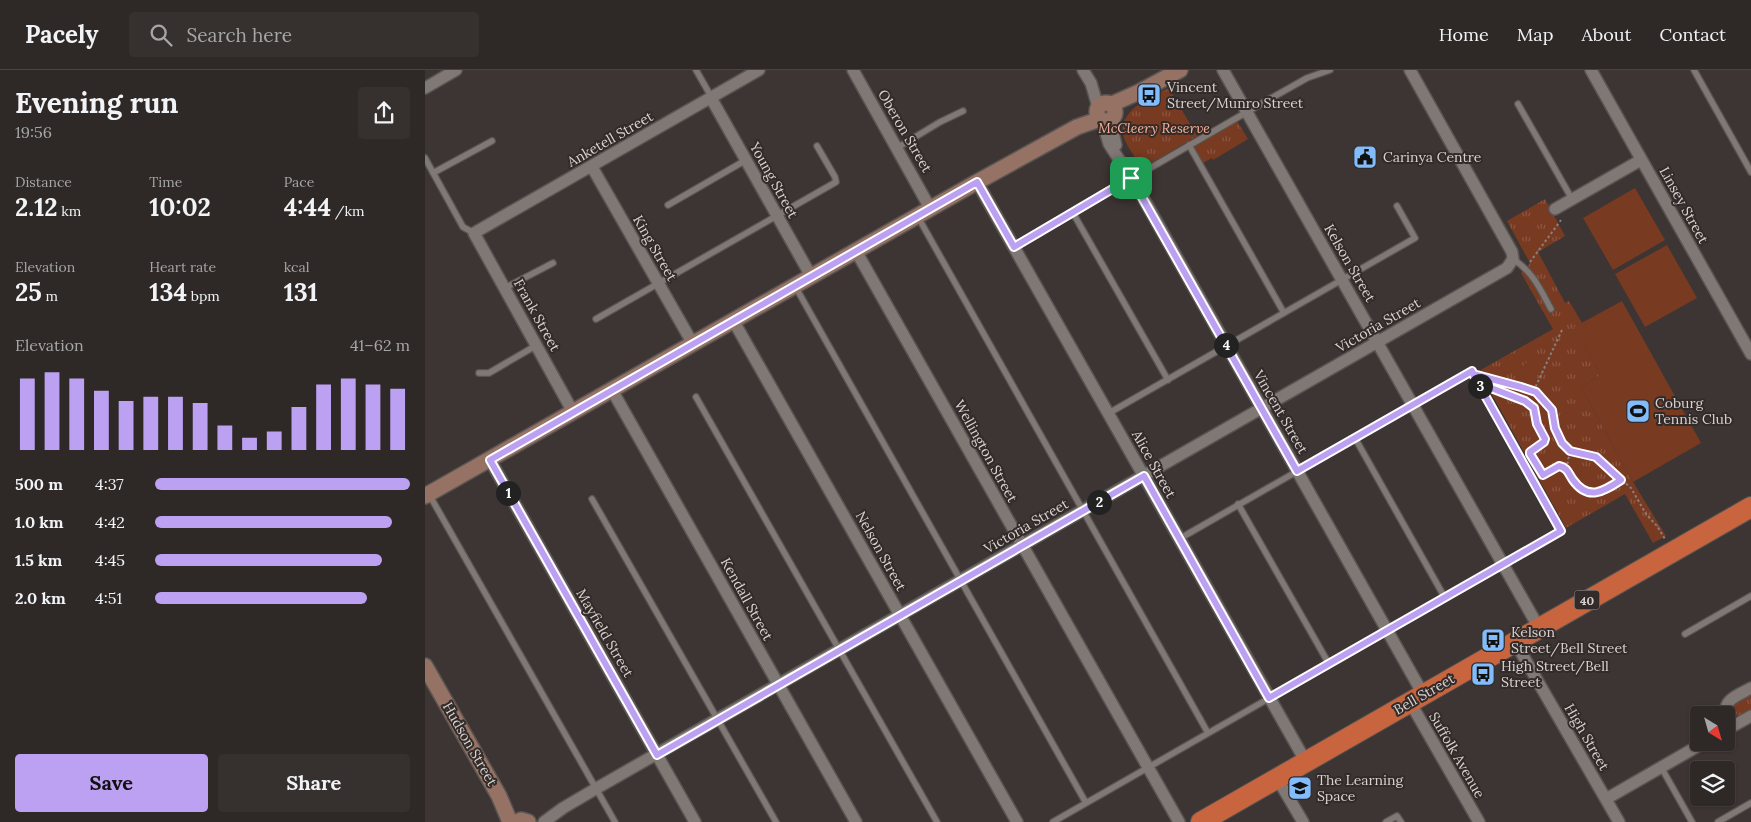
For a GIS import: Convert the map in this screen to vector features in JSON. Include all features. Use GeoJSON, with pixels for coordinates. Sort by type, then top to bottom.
{"type":"FeatureCollection","features":[{"type":"Feature","properties":{"kind":"highway","name":"Bell Street"},"geometry":{"type":"LineString","coordinates":[[1201,822],[1751,507]]}},
{"type":"Feature","properties":{"kind":"street"},"geometry":{"type":"LineString","coordinates":[[425,88],[456,70]]}},
{"type":"Feature","properties":{"kind":"street","name":"Anketell Street"},"geometry":{"type":"LineString","coordinates":[[474,233],[759,70]]}},
{"type":"Feature","properties":{"kind":"street","name":"Oberon Street"},"geometry":{"type":"LineString","coordinates":[[853,70],[930,208]]}},
{"type":"Feature","properties":{"kind":"street","name":"Vincent Street"},"geometry":{"type":"LineString","coordinates":[[1083,70],[1106,112],[1109,144],[1130,175],[1387,630],[1417,698]]}},
{"type":"Feature","properties":{"kind":"street"},"geometry":{"type":"LineString","coordinates":[[427,495],[930,208],[1180,70]]}},
{"type":"Feature","properties":{"kind":"street","name":"Kelson Street"},"geometry":{"type":"LineString","coordinates":[[1223,70],[1539,628]]}},
{"type":"Feature","properties":{"kind":"street"},"geometry":{"type":"LineString","coordinates":[[1410,70],[1508,245],[1513,259]]}},
{"type":"Feature","properties":{"kind":"street","name":"Linsey Street"},"geometry":{"type":"LineString","coordinates":[[1591,70],[1751,354]]}},
{"type":"Feature","properties":{"kind":"street","name":"Young Street"},"geometry":{"type":"LineString","coordinates":[[711,98],[811,276]]}},
{"type":"Feature","properties":{"kind":"street"},"geometry":{"type":"LineString","coordinates":[[1555,209],[1641,160]]}},
{"type":"Feature","properties":{"kind":"street","name":"King Street"},"geometry":{"type":"LineString","coordinates":[[592,167],[693,344]]}},
{"type":"Feature","properties":{"kind":"street","name":"Alice Street"},"geometry":{"type":"LineString","coordinates":[[977,182],[1306,762]]}},
{"type":"Feature","properties":{"kind":"street","name":"Frank Street"},"geometry":{"type":"LineString","coordinates":[[474,233],[573,412]]}},
{"type":"Feature","properties":{"kind":"street","name":"Wellington Street"},"geometry":{"type":"LineString","coordinates":[[856,251],[1179,822]]}},
{"type":"Feature","properties":{"kind":"street","name":"Victoria Street"},"geometry":{"type":"LineString","coordinates":[[544,822],[563,808],[597,788],[1507,268],[1513,259]]}},
{"type":"Feature","properties":{"kind":"street","name":"Nelson Street"},"geometry":{"type":"LineString","coordinates":[[733,320],[1017,822]]}},
{"type":"Feature","properties":{"kind":"street","name":"Kendall Street"},"geometry":{"type":"LineString","coordinates":[[613,390],[856,822]]}},
{"type":"Feature","properties":{"kind":"street","name":"Mayfield Street"},"geometry":{"type":"LineString","coordinates":[[490,460],[695,822]]}},
{"type":"Feature","properties":{"kind":"street","name":"High Street"},"geometry":{"type":"LineString","coordinates":[[1515,642],[1619,822]]}},
{"type":"Feature","properties":{"kind":"street","name":"Hudson Street"},"geometry":{"type":"LineString","coordinates":[[425,666],[499,796],[520,821]]}},
{"type":"Feature","properties":{"kind":"street"},"geometry":{"type":"LineString","coordinates":[[1725,706],[1728,702],[1751,688]]}},
{"type":"Feature","properties":{"kind":"street","name":"Suffolk Avenue"},"geometry":{"type":"LineString","coordinates":[[1417,698],[1479,822]]}},
{"type":"Feature","properties":{"kind":"street"},"geometry":{"type":"LineString","coordinates":[[1735,725],[1751,716]]}},
{"type":"Feature","properties":{"kind":"street"},"geometry":{"type":"LineString","coordinates":[[1606,799],[1690,751]]}},
{"type":"Feature","properties":{"kind":"street"},"geometry":{"type":"LineString","coordinates":[[1277,778],[1303,822]]}},
{"type":"Feature","properties":{"kind":"street","name":"Victoria Street"},"geometry":{"type":"LineString","coordinates":[[520,821],[538,818],[563,808]]}},
{"type":"Feature","properties":{"kind":"lane"},"geometry":{"type":"LineString","coordinates":[[696,70],[711,98]]}},
{"type":"Feature","properties":{"kind":"lane"},"geometry":{"type":"LineString","coordinates":[[1014,247],[1073,213],[1130,175],[1189,145],[1307,78],[1330,70]]}},
{"type":"Feature","properties":{"kind":"lane"},"geometry":{"type":"LineString","coordinates":[[1694,70],[1751,172]]}},
{"type":"Feature","properties":{"kind":"lane"},"geometry":{"type":"LineString","coordinates":[[1518,104],[1572,199]]}},
{"type":"Feature","properties":{"kind":"lane"},"geometry":{"type":"LineString","coordinates":[[897,148],[940,122],[963,111]]}},
{"type":"Feature","properties":{"kind":"lane"},"geometry":{"type":"LineString","coordinates":[[433,173],[492,141]]}},
{"type":"Feature","properties":{"kind":"lane"},"geometry":{"type":"LineString","coordinates":[[1189,145],[1284,313]]}},
{"type":"Feature","properties":{"kind":"lane"},"geometry":{"type":"LineString","coordinates":[[596,318],[716,247],[776,216],[835,182],[835,177],[817,146]]}},
{"type":"Feature","properties":{"kind":"lane"},"geometry":{"type":"LineString","coordinates":[[425,158],[463,227],[474,233]]}},
{"type":"Feature","properties":{"kind":"lane"},"geometry":{"type":"LineString","coordinates":[[668,205],[746,160]]}},
{"type":"Feature","properties":{"kind":"lane"},"geometry":{"type":"LineString","coordinates":[[1109,413],[1415,238],[1397,206]]}},
{"type":"Feature","properties":{"kind":"lane"},"geometry":{"type":"LineString","coordinates":[[1073,213],[1168,380]]}},
{"type":"Feature","properties":{"kind":"lane"},"geometry":{"type":"LineString","coordinates":[[917,216],[1209,734]]}},
{"type":"Feature","properties":{"kind":"lane"},"geometry":{"type":"LineString","coordinates":[[1513,259],[1528,270],[1551,309]]}},
{"type":"Feature","properties":{"kind":"lane"},"geometry":{"type":"LineString","coordinates":[[505,288],[553,263]]}},
{"type":"Feature","properties":{"kind":"lane"},"geometry":{"type":"LineString","coordinates":[[795,286],[1087,803]]}},
{"type":"Feature","properties":{"kind":"lane"},"geometry":{"type":"LineString","coordinates":[[479,373],[489,373],[537,345]]}},
{"type":"Feature","properties":{"kind":"lane"},"geometry":{"type":"LineString","coordinates":[[1053,822],[1561,531],[1472,371],[1179,539]]}},
{"type":"Feature","properties":{"kind":"lane"},"geometry":{"type":"LineString","coordinates":[[695,397],[937,822]]}},
{"type":"Feature","properties":{"kind":"lane"},"geometry":{"type":"LineString","coordinates":[[1355,438],[1445,598]]}},
{"type":"Feature","properties":{"kind":"lane"},"geometry":{"type":"LineString","coordinates":[[427,495],[615,822]]}},
{"type":"Feature","properties":{"kind":"lane"},"geometry":{"type":"LineString","coordinates":[[592,499],[776,822]]}},
{"type":"Feature","properties":{"kind":"lane"},"geometry":{"type":"LineString","coordinates":[[1238,504],[1329,664]]}},
{"type":"Feature","properties":{"kind":"lane"},"geometry":{"type":"LineString","coordinates":[[1685,634],[1751,596]]}},
{"type":"Feature","properties":{"kind":"lane"},"geometry":{"type":"LineString","coordinates":[[1661,767],[1692,822]]}},
{"type":"Feature","properties":{"kind":"lane"},"geometry":{"type":"LineString","coordinates":[[1718,822],[1751,803]]}},
{"type":"Feature","properties":{"kind":"lane"},"geometry":{"type":"LineString","coordinates":[[1386,822],[1397,816],[1401,822]]}},
{"type":"Feature","properties":{"kind":"path"},"geometry":{"type":"LineString","coordinates":[[1528,270],[1531,264],[1530,261],[1561,220]]}},
{"type":"Feature","properties":{"kind":"path"},"geometry":{"type":"LineString","coordinates":[[1536,392],[1535,388],[1562,330]]}},
{"type":"Feature","properties":{"kind":"path"},"geometry":{"type":"LineString","coordinates":[[1473,374],[1536,392],[1552,410],[1555,428],[1562,443],[1572,452],[1596,457],[1635,492],[1646,514],[1657,526],[1672,552]]}},
{"type":"Feature","properties":{"kind":"path"},"geometry":{"type":"LineString","coordinates":[[1478,383],[1525,401],[1534,408],[1537,424],[1545,439],[1530,454],[1543,475],[1559,466],[1567,469]]}},
{"type":"Feature","properties":{"kind":"path"},"geometry":{"type":"LineString","coordinates":[[1572,452],[1568,459],[1567,469],[1580,489],[1587,492],[1603,492],[1621,480]]}},
{"type":"Feature","properties":{"kind":"green space","name":"McCleery Reserve"},"geometry":{"type":"Polygon","coordinates":[[[1169,88],[1197,136],[1142,168],[1126,142],[1123,134],[1123,125],[1131,111],[1138,105],[1169,88]]]}},
{"type":"Feature","properties":{"kind":"green space"},"geometry":{"type":"Polygon","coordinates":[[[1237,121],[1248,139],[1213,160],[1212,158],[1203,163],[1194,145],[1237,121]]]}},
{"type":"Feature","properties":{"kind":"green space"},"geometry":{"type":"Polygon","coordinates":[[[1635,188],[1665,240],[1613,270],[1583,218],[1635,188]]]}},
{"type":"Feature","properties":{"kind":"green space"},"geometry":{"type":"Polygon","coordinates":[[[1545,199],[1565,236],[1538,252],[1565,303],[1569,301],[1582,323],[1575,328],[1601,375],[1581,387],[1633,482],[1666,536],[1653,543],[1625,494],[1566,528],[1479,371],[1553,329],[1521,273],[1530,263],[1507,221],[1545,199]]]}},
{"type":"Feature","properties":{"kind":"green space"},"geometry":{"type":"Polygon","coordinates":[[[1667,245],[1697,298],[1645,327],[1615,274],[1667,245]]]}},
{"type":"Feature","properties":{"kind":"green space","name":"Coburg Tennis Club"},"geometry":{"type":"Polygon","coordinates":[[[1622,301],[1701,443],[1633,482],[1581,387],[1601,375],[1574,327],[1622,301]]]}},
{"type":"Feature","properties":{"kind":"green space"},"geometry":{"type":"Polygon","coordinates":[[[1531,359],[1540,370],[1527,385],[1521,383],[1513,374],[1531,359]]]}},
{"type":"Feature","properties":{"kind":"green space"},"geometry":{"type":"Polygon","coordinates":[[[1751,693],[1751,712],[1739,718],[1735,713],[1734,706],[1739,700],[1751,693]]]}},
{"type":"Feature","properties":{"kind":"place","name":"Vincent Street/Munro Street"},"geometry":{"type":"Point","coordinates":[1149,95]}},
{"type":"Feature","properties":{"kind":"place","name":"Carinya Centre"},"geometry":{"type":"Point","coordinates":[1365,157]}},
{"type":"Feature","properties":{"kind":"place","name":"Coburg Tennis Club"},"geometry":{"type":"Point","coordinates":[1638,411]}},
{"type":"Feature","properties":{"kind":"place","name":"Kelson Street/Bell Street"},"geometry":{"type":"Point","coordinates":[1493,640]}},
{"type":"Feature","properties":{"kind":"place","name":"High Street/Bell Street"},"geometry":{"type":"Point","coordinates":[1483,674]}},
{"type":"Feature","properties":{"kind":"place","name":"The Learning Space"},"geometry":{"type":"Point","coordinates":[1300,788]}},
{"type":"Feature","properties":{"kind":"route"},"geometry":{"type":"LineString","coordinates":[[1131,178],[1014,247],[977,182],[490,460],[657,755],[1144,476],[1269,698],[1561,531],[1478,383],[1473,374],[1521,387],[1536,392],[1552,410],[1555,428],[1562,443],[1573,453],[1596,457],[1621,480],[1606,491],[1587,492],[1580,489],[1565,468],[1559,466],[1543,475],[1530,454],[1530,452],[1541,446],[1545,439],[1537,424],[1536,410],[1525,401],[1478,383],[1472,371],[1297,471],[1131,178]]}}]}
